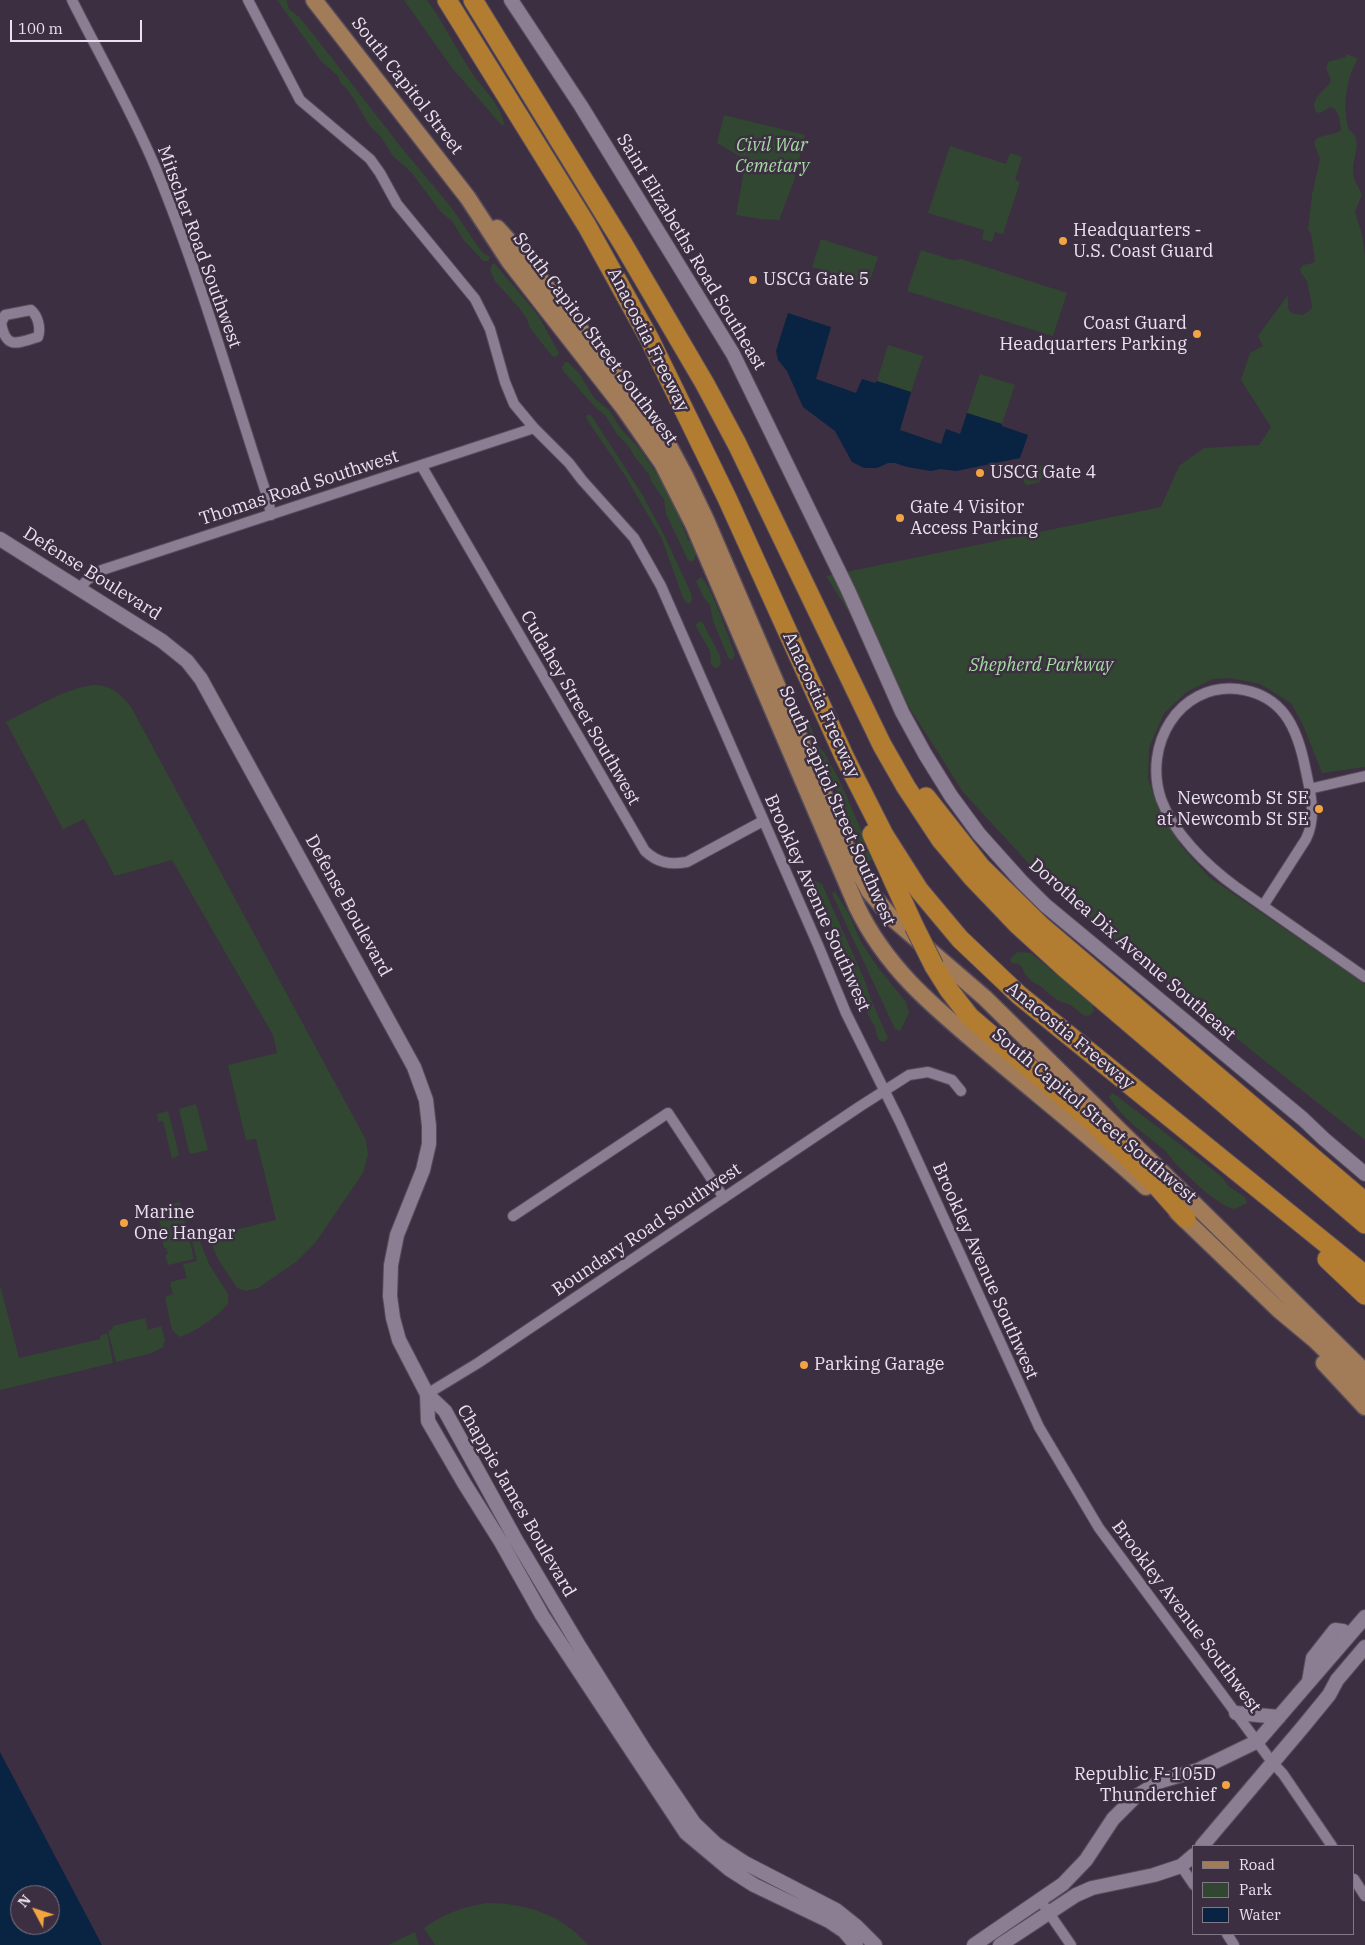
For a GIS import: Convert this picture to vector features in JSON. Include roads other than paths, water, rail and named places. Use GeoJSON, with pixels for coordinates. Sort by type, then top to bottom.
{"type":"FeatureCollection","features":[{"type":"Feature","properties":{"kind":"highway","name":"Anacostia Freeway"},"geometry":{"type":"LineString","coordinates":[[447,0],[603,254],[649,338],[727,498],[851,771],[884,835],[924,896],[949,927],[994,973],[1365,1275]]}},
{"type":"Feature","properties":{"kind":"highway","name":"Anacostia Freeway"},"geometry":{"type":"LineString","coordinates":[[473,0],[690,356],[737,444],[832,639],[855,691],[906,787],[937,834],[972,877],[1047,952],[1365,1224]]}},
{"type":"Feature","properties":{"kind":"highway"},"geometry":{"type":"LineString","coordinates":[[705,456],[721,502],[914,926],[934,966],[952,995],[970,1017],[1088,1118],[1154,1182],[1186,1219]]}},
{"type":"Feature","properties":{"kind":"highway"},"geometry":{"type":"LineString","coordinates":[[832,639],[858,680],[880,724],[906,768],[948,826],[986,872],[1056,940],[1365,1202]]}},
{"type":"Feature","properties":{"kind":"highway"},"geometry":{"type":"LineString","coordinates":[[1219,1157],[1251,1192],[1365,1295]]}},
{"type":"Feature","properties":{"kind":"main road","name":"South Capitol Street"},"geometry":{"type":"LineString","coordinates":[[314,0],[468,198]]}},
{"type":"Feature","properties":{"kind":"main road","name":"South Capitol Street Southwest"},"geometry":{"type":"LineString","coordinates":[[468,198],[509,261],[635,422],[671,478],[694,526],[857,907],[882,951],[909,984],[939,1012],[1122,1165],[1148,1190],[1186,1219],[1279,1310],[1315,1340],[1365,1389]]}},
{"type":"Feature","properties":{"kind":"main road"},"geometry":{"type":"LineString","coordinates":[[468,198],[520,252],[643,409],[678,462],[706,520],[849,853],[869,891],[892,918],[985,998],[1365,1372]]}},
{"type":"Feature","properties":{"kind":"main road"},"geometry":{"type":"LineString","coordinates":[[1275,1284],[1314,1313],[1365,1358]]}},
{"type":"Feature","properties":{"kind":"main road"},"geometry":{"type":"LineString","coordinates":[[1279,1310],[1365,1407]]}},
{"type":"Feature","properties":{"kind":"street","name":"Mitscher Road Southwest"},"geometry":{"type":"LineString","coordinates":[[72,0],[130,112],[157,170],[199,289],[268,499],[271,515]]}},
{"type":"Feature","properties":{"kind":"street","name":"Brookley Avenue Southwest"},"geometry":{"type":"LineString","coordinates":[[248,0],[300,100],[370,159],[397,204],[475,299],[490,329],[505,382],[514,404],[534,428],[569,463],[634,538],[661,586],[846,1012],[933,1193],[1015,1378],[1052,1451],[1089,1513],[1114,1550],[1272,1762],[1284,1774],[1331,1845]]}},
{"type":"Feature","properties":{"kind":"street","name":"Saint Elizabeths Road Southeast"},"geometry":{"type":"LineString","coordinates":[[511,0],[581,106],[725,339],[834,560]]}},
{"type":"Feature","properties":{"kind":"street","name":"Thomas Road Southwest"},"geometry":{"type":"LineString","coordinates":[[79,589],[87,580],[102,570],[534,428]]}},
{"type":"Feature","properties":{"kind":"street","name":"Cudahey Street Southwest"},"geometry":{"type":"LineString","coordinates":[[421,465],[645,851],[657,860],[665,863],[687,862],[763,821]]}},
{"type":"Feature","properties":{"kind":"street","name":"Defense Boulevard"},"geometry":{"type":"LineString","coordinates":[[0,539],[162,641],[180,655],[199,675],[418,1074],[426,1100],[429,1144],[423,1170],[397,1235],[391,1265],[390,1296],[399,1340],[426,1394]]}},
{"type":"Feature","properties":{"kind":"street","name":"Dorothea Dix Avenue Southeast"},"geometry":{"type":"LineString","coordinates":[[834,560],[867,630],[902,712],[917,740],[951,796],[989,846],[1022,882],[1058,916],[1303,1119],[1365,1174]]}},
{"type":"Feature","properties":{"kind":"street"},"geometry":{"type":"LineString","coordinates":[[1263,906],[1308,836],[1313,814],[1309,788],[1300,748],[1286,717],[1274,704],[1259,695],[1233,689],[1215,691],[1198,697],[1184,706],[1172,719],[1163,734],[1157,751],[1156,775],[1159,791],[1168,814],[1194,849],[1221,876],[1263,906],[1365,977]]}},
{"type":"Feature","properties":{"kind":"street"},"geometry":{"type":"LineString","coordinates":[[1309,788],[1365,776]]}},
{"type":"Feature","properties":{"kind":"street","name":"Boundary Road Southwest"},"geometry":{"type":"LineString","coordinates":[[426,1394],[478,1363],[859,1107],[909,1076],[928,1072],[942,1075],[952,1080],[961,1090]]}},
{"type":"Feature","properties":{"kind":"street"},"geometry":{"type":"LineString","coordinates":[[513,1216],[668,1113],[724,1198]]}},
{"type":"Feature","properties":{"kind":"street"},"geometry":{"type":"LineString","coordinates":[[1303,1119],[1328,1134],[1365,1164]]}},
{"type":"Feature","properties":{"kind":"street","name":"Chappie James Boulevard"},"geometry":{"type":"LineString","coordinates":[[426,1394],[428,1421],[464,1483],[502,1542],[542,1616],[686,1833],[713,1857],[735,1873],[754,1885],[829,1921],[844,1931],[856,1945]]}},
{"type":"Feature","properties":{"kind":"street","name":"Chappie James Boulevard"},"geometry":{"type":"LineString","coordinates":[[426,1394],[445,1412],[516,1540],[578,1644],[644,1751],[694,1823],[716,1844],[745,1863],[836,1910],[856,1926],[874,1945]]}},
{"type":"Feature","properties":{"kind":"street"},"geometry":{"type":"LineString","coordinates":[[1311,1674],[1312,1658],[1335,1630],[1343,1631],[1365,1608]]}},
{"type":"Feature","properties":{"kind":"street"},"geometry":{"type":"LineString","coordinates":[[974,1945],[1063,1884],[1075,1873],[1086,1860],[1113,1819],[1135,1797],[1161,1781],[1198,1770],[1258,1741],[1280,1717],[1311,1674],[1365,1617]]}},
{"type":"Feature","properties":{"kind":"street"},"geometry":{"type":"LineString","coordinates":[[1311,1674],[1319,1679],[1365,1627]]}},
{"type":"Feature","properties":{"kind":"street"},"geometry":{"type":"LineString","coordinates":[[1203,1845],[1329,1695],[1337,1680],[1365,1647]]}},
{"type":"Feature","properties":{"kind":"street"},"geometry":{"type":"LineString","coordinates":[[1329,1695],[1341,1686],[1365,1657]]}},
{"type":"Feature","properties":{"kind":"street"},"geometry":{"type":"LineString","coordinates":[[1236,1712],[1280,1717]]}},
{"type":"Feature","properties":{"kind":"street"},"geometry":{"type":"LineString","coordinates":[[1000,1945],[1076,1895],[1092,1888],[1154,1875],[1181,1866],[1192,1857]]}},
{"type":"Feature","properties":{"kind":"street"},"geometry":{"type":"LineString","coordinates":[[1181,1866],[1192,1882]]}},
{"type":"Feature","properties":{"kind":"street"},"geometry":{"type":"LineString","coordinates":[[1355,1881],[1365,1896]]}},
{"type":"Feature","properties":{"kind":"street"},"geometry":{"type":"LineString","coordinates":[[1040,1900],[1071,1945]]}},
{"type":"Feature","properties":{"kind":"water"},"geometry":{"type":"Polygon","coordinates":[[[788,313],[831,327],[816,379],[856,393],[862,379],[875,383],[877,381],[911,392],[900,430],[941,444],[946,429],[960,434],[967,413],[1002,424],[1002,426],[1028,435],[1020,458],[956,471],[940,469],[931,471],[895,463],[888,463],[877,468],[864,468],[852,462],[835,431],[803,407],[787,371],[778,360],[776,351],[788,313]]]}},
{"type":"Feature","properties":{"kind":"water"},"geometry":{"type":"Polygon","coordinates":[[[0,1752],[102,1945],[0,1945],[0,1752]]]}},
{"type":"Feature","properties":{"kind":"place","name":"Headquarters - U.S. Coast Guard"},"geometry":{"type":"Point","coordinates":[1063,241]}},
{"type":"Feature","properties":{"kind":"place","name":"USCG Gate 5"},"geometry":{"type":"Point","coordinates":[753,280]}},
{"type":"Feature","properties":{"kind":"place","name":"Coast Guard Headquarters Parking"},"geometry":{"type":"Point","coordinates":[1197,334]}},
{"type":"Feature","properties":{"kind":"place","name":"USCG Gate 4"},"geometry":{"type":"Point","coordinates":[980,473]}},
{"type":"Feature","properties":{"kind":"place","name":"Gate 4 Visitor Access Parking"},"geometry":{"type":"Point","coordinates":[900,518]}},
{"type":"Feature","properties":{"kind":"place","name":"Newcomb St SE at Newcomb St SE"},"geometry":{"type":"Point","coordinates":[1319,809]}},
{"type":"Feature","properties":{"kind":"place","name":"Marine One Hangar"},"geometry":{"type":"Point","coordinates":[124,1223]}},
{"type":"Feature","properties":{"kind":"place","name":"Parking Garage"},"geometry":{"type":"Point","coordinates":[804,1365]}},
{"type":"Feature","properties":{"kind":"place","name":"Republic F-105D Thunderchief"},"geometry":{"type":"Point","coordinates":[1226,1785]}},
{"type":"Feature","properties":{"kind":"park label","name":"Civil War Cemetary"},"geometry":{"type":"Point","coordinates":[772,156]}},
{"type":"Feature","properties":{"kind":"park label","name":"Shepherd Parkway"},"geometry":{"type":"Point","coordinates":[1041,666]}}]}
